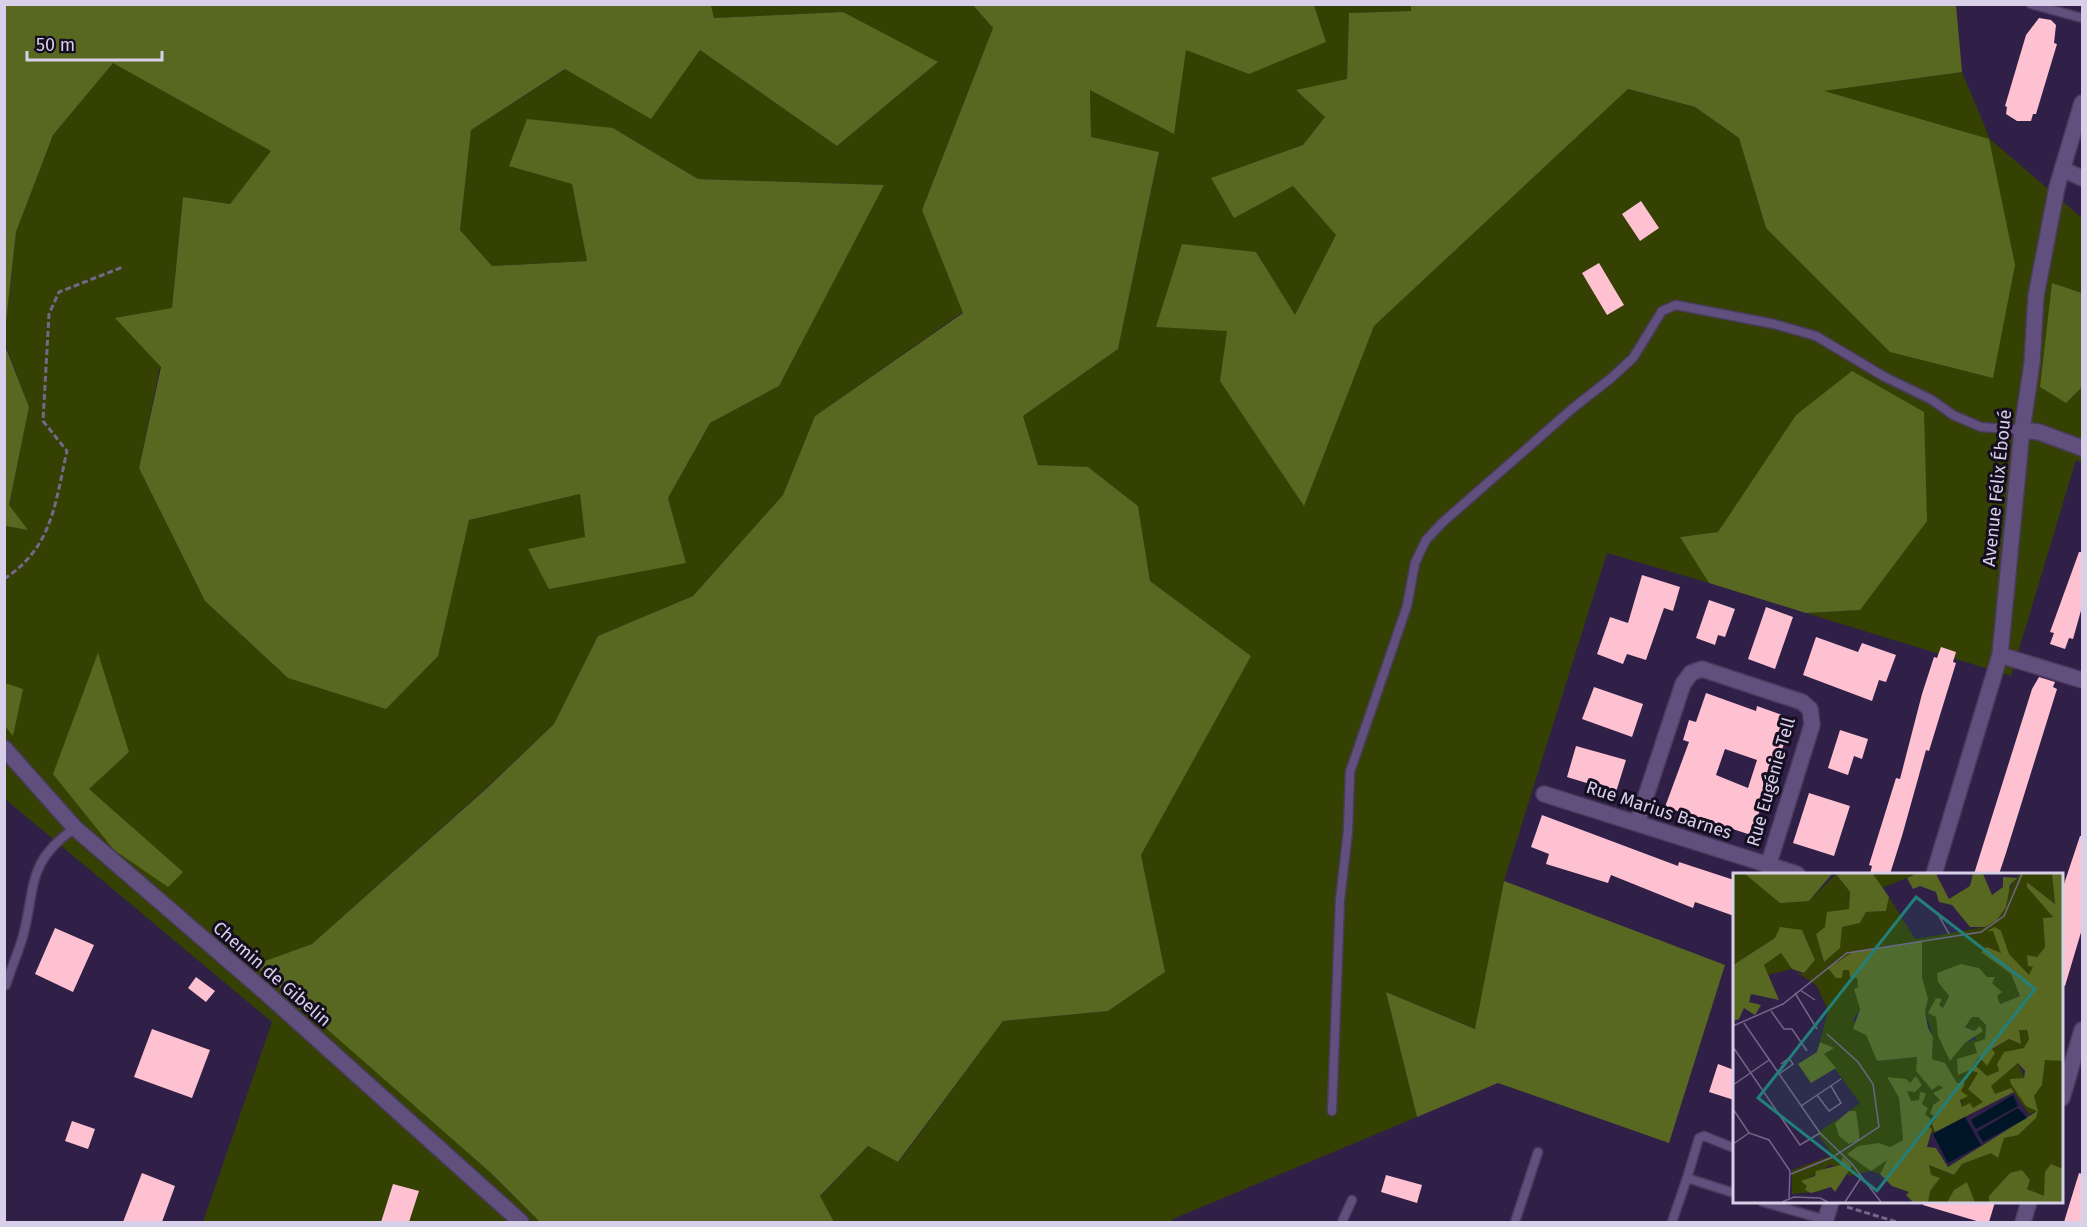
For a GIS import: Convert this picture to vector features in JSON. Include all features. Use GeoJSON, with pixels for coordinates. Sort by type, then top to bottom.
{"type":"FeatureCollection","features":[{"type":"Feature","properties":{"kind":"street","name":"Avenue Félix Éboué"},"geometry":{"type":"LineString","coordinates":[[1934,873],[2000,655],[2022,430],[2032,363],[2036,296],[2050,220],[2082,103]]}},
{"type":"Feature","properties":{"kind":"street"},"geometry":{"type":"LineString","coordinates":[[2064,170],[2082,178]]}},
{"type":"Feature","properties":{"kind":"street"},"geometry":{"type":"LineString","coordinates":[[2022,430],[2039,432],[2082,448]]}},
{"type":"Feature","properties":{"kind":"street"},"geometry":{"type":"LineString","coordinates":[[2000,655],[2082,680]]}},
{"type":"Feature","properties":{"kind":"street","name":"Rue Eugénie Tell"},"geometry":{"type":"LineString","coordinates":[[1637,823],[1683,684],[1691,673],[1702,669],[1713,672],[1802,702],[1810,709],[1812,725],[1768,866]]}},
{"type":"Feature","properties":{"kind":"street","name":"Chemin de Gibelin"},"geometry":{"type":"LineString","coordinates":[[4,748],[75,828],[265,992],[520,1222]]}},
{"type":"Feature","properties":{"kind":"street","name":"Rue Marius Barnes"},"geometry":{"type":"LineString","coordinates":[[1544,794],[1793,873]]}},
{"type":"Feature","properties":{"kind":"street"},"geometry":{"type":"LineString","coordinates":[[2063,1092],[2082,1030]]}},
{"type":"Feature","properties":{"kind":"street"},"geometry":{"type":"LineString","coordinates":[[1826,1221],[1837,1203]]}},
{"type":"Feature","properties":{"kind":"street"},"geometry":{"type":"LineString","coordinates":[[2023,1222],[2029,1203]]}},
{"type":"Feature","properties":{"kind":"lane"},"geometry":{"type":"LineString","coordinates":[[2031,4],[2082,18]]}},
{"type":"Feature","properties":{"kind":"lane"},"geometry":{"type":"LineString","coordinates":[[1332,1111],[1340,900],[1350,772],[1407,606],[1415,563],[1426,540],[1443,522],[1633,358],[1662,310],[1676,305],[1774,324],[1816,336],[1884,376],[1932,400],[1953,416],[1981,427],[2022,430]]}},
{"type":"Feature","properties":{"kind":"lane"},"geometry":{"type":"LineString","coordinates":[[6,985],[23,936],[35,870],[57,841],[75,828]]}},
{"type":"Feature","properties":{"kind":"lane"},"geometry":{"type":"LineString","coordinates":[[1672,1222],[1699,1138],[1704,1136],[1733,1148]]}},
{"type":"Feature","properties":{"kind":"lane"},"geometry":{"type":"LineString","coordinates":[[1515,1222],[1538,1152]]}},
{"type":"Feature","properties":{"kind":"lane"},"geometry":{"type":"LineString","coordinates":[[1687,1178],[1733,1193]]}},
{"type":"Feature","properties":{"kind":"lane"},"geometry":{"type":"LineString","coordinates":[[1342,1222],[1352,1200]]}},
{"type":"Feature","properties":{"kind":"lane"},"geometry":{"type":"LineString","coordinates":[[1766,1203],[1826,1221]]}},
{"type":"Feature","properties":{"kind":"path"},"geometry":{"type":"LineString","coordinates":[[4,579],[23,567],[48,531],[67,451],[43,421],[49,314],[59,292],[123,267]]}},
{"type":"Feature","properties":{"kind":"path"},"geometry":{"type":"LineString","coordinates":[[1837,1203],[1897,1222]]}},
{"type":"Feature","properties":{"kind":"green space"},"geometry":{"type":"Polygon","coordinates":[[[5,5],[711,5],[714,18],[843,12],[938,62],[837,146],[700,50],[651,119],[565,69],[471,130],[460,230],[492,266],[587,261],[572,184],[509,166],[527,119],[613,128],[698,179],[884,185],[779,386],[710,423],[668,498],[686,563],[549,589],[528,549],[585,537],[580,494],[469,520],[438,656],[386,709],[288,678],[205,601],[139,468],[161,367],[115,318],[172,308],[183,197],[230,204],[271,151],[113,63],[53,135],[16,232],[5,331],[5,5]]]}},
{"type":"Feature","properties":{"kind":"green space"},"geometry":{"type":"Polygon","coordinates":[[[711,5],[973,5],[993,28],[922,210],[963,312],[815,416],[783,495],[693,596],[598,636],[554,724],[486,788],[312,944],[255,965],[492,1174],[540,1222],[203,1222],[272,1022],[5,799],[5,526],[27,530],[9,505],[29,407],[5,343],[5,331],[16,232],[53,135],[113,62],[272,151],[230,204],[183,197],[172,308],[139,468],[205,601],[288,678],[438,656],[468,520],[580,494],[585,537],[686,563],[668,498],[710,423],[779,386],[883,185],[698,179],[613,128],[572,184],[587,261],[492,266],[460,230],[471,130],[566,69],[651,118],[700,50],[837,146],[937,63],[843,12],[714,18],[711,5]]]}},
{"type":"Feature","properties":{"kind":"green space"},"geometry":{"type":"Polygon","coordinates":[[[973,5],[1314,5],[1326,42],[1249,74],[1186,50],[1174,134],[1090,90],[1091,137],[1159,152],[1118,349],[1023,416],[1038,465],[1088,467],[1138,506],[1150,581],[1251,656],[1141,855],[1165,972],[1108,1011],[1003,1021],[898,1162],[868,1146],[820,1196],[834,1222],[540,1222],[492,1174],[254,965],[312,944],[487,788],[554,724],[598,636],[693,596],[783,495],[815,416],[963,313],[922,210],[993,28],[973,5]]]}},
{"type":"Feature","properties":{"kind":"green space"},"geometry":{"type":"Polygon","coordinates":[[[1314,5],[1411,5],[1411,11],[1349,13],[1347,79],[1325,117],[1303,145],[1212,178],[1234,217],[1293,186],[1337,235],[1295,316],[1256,252],[1156,327],[1228,330],[1304,505],[1374,326],[1627,89],[1695,107],[1739,138],[1766,228],[1823,91],[1962,72],[1990,139],[2082,218],[2082,293],[2052,283],[2066,403],[2082,387],[2082,463],[2076,460],[2011,676],[1806,613],[1860,610],[1796,415],[1718,532],[1681,537],[1709,583],[1607,553],[1504,881],[1476,1029],[1386,992],[1417,1117],[1173,1219],[1171,1222],[834,1222],[820,1197],[868,1146],[899,1162],[1003,1021],[1108,1011],[1165,972],[1141,855],[1250,656],[1150,581],[1138,506],[1088,467],[1038,465],[1023,416],[1118,349],[1159,153],[1091,137],[1090,90],[1185,50],[1326,42],[1314,5]]]}},
{"type":"Feature","properties":{"kind":"green space"},"geometry":{"type":"Polygon","coordinates":[[[1411,5],[1956,5],[1962,72],[1824,91],[1989,139],[2015,265],[1993,378],[1890,352],[1766,228],[1739,138],[1695,107],[1628,89],[1374,326],[1304,506],[1220,381],[1227,331],[1156,327],[1182,244],[1256,252],[1295,315],[1336,235],[1293,186],[1234,218],[1211,178],[1303,145],[1325,117],[1296,90],[1347,79],[1349,13],[1411,11],[1411,5]]]}},
{"type":"Feature","properties":{"kind":"green space"},"geometry":{"type":"Polygon","coordinates":[[[2052,283],[2082,293],[2082,387],[2066,403],[2040,387],[2052,283]]]}},
{"type":"Feature","properties":{"kind":"green space"},"geometry":{"type":"Polygon","coordinates":[[[4,343],[29,407],[9,505],[28,530],[5,526],[4,343]]]}},
{"type":"Feature","properties":{"kind":"green space"},"geometry":{"type":"Polygon","coordinates":[[[1852,371],[1924,412],[1927,521],[1860,610],[1806,613],[1709,583],[1680,537],[1718,532],[1796,415],[1852,371]]]}},
{"type":"Feature","properties":{"kind":"green space"},"geometry":{"type":"Polygon","coordinates":[[[98,653],[129,752],[89,789],[183,872],[168,887],[114,850],[53,774],[98,653]]]}},
{"type":"Feature","properties":{"kind":"green space"},"geometry":{"type":"Polygon","coordinates":[[[5,683],[23,689],[13,736],[5,726],[5,683]]]}},
{"type":"Feature","properties":{"kind":"green space"},"geometry":{"type":"Polygon","coordinates":[[[1504,881],[1725,965],[1669,1143],[1498,1083],[1417,1117],[1386,992],[1475,1029],[1504,881]]]}},
{"type":"Feature","properties":{"kind":"building"},"geometry":{"type":"Polygon","coordinates":[[[2039,18],[2051,20],[2056,25],[2054,43],[2057,44],[2036,114],[2033,114],[2031,121],[2017,121],[2006,114],[2007,107],[2005,106],[2026,35],[2039,18]]]}},
{"type":"Feature","properties":{"kind":"building"},"geometry":{"type":"Polygon","coordinates":[[[1641,201],[1659,228],[1640,241],[1622,214],[1641,201]]]}},
{"type":"Feature","properties":{"kind":"building"},"geometry":{"type":"Polygon","coordinates":[[[1599,263],[1624,305],[1607,315],[1582,273],[1599,263]]]}},
{"type":"Feature","properties":{"kind":"building"},"geometry":{"type":"Polygon","coordinates":[[[2079,552],[2082,552],[2082,607],[2073,639],[2069,638],[2065,649],[2050,644],[2054,633],[2050,632],[2079,552]]]}},
{"type":"Feature","properties":{"kind":"building"},"geometry":{"type":"Polygon","coordinates":[[[1642,575],[1680,587],[1673,611],[1664,608],[1646,660],[1627,654],[1623,664],[1597,654],[1610,617],[1628,623],[1642,575]]]}},
{"type":"Feature","properties":{"kind":"building"},"geometry":{"type":"Polygon","coordinates":[[[1709,600],[1735,609],[1725,637],[1718,635],[1715,645],[1696,638],[1709,600]]]}},
{"type":"Feature","properties":{"kind":"building"},"geometry":{"type":"Polygon","coordinates":[[[1766,607],[1793,617],[1775,669],[1748,659],[1766,607]]]}},
{"type":"Feature","properties":{"kind":"building"},"geometry":{"type":"Polygon","coordinates":[[[1816,637],[1858,652],[1862,643],[1896,655],[1886,682],[1879,680],[1872,701],[1803,675],[1816,637]]]}},
{"type":"Feature","properties":{"kind":"building"},"geometry":{"type":"Polygon","coordinates":[[[1941,647],[1956,652],[1953,662],[1956,663],[1929,751],[1926,750],[1890,873],[1870,873],[1872,866],[1869,865],[1896,778],[1900,779],[1922,694],[1934,657],[1937,658],[1941,647]]]}},
{"type":"Feature","properties":{"kind":"building"},"geometry":{"type":"Polygon","coordinates":[[[2039,677],[2055,682],[2053,687],[2057,689],[1999,873],[1974,873],[2032,689],[2039,677]]]}},
{"type":"Feature","properties":{"kind":"building"},"geometry":{"type":"Polygon","coordinates":[[[1594,687],[1643,704],[1632,737],[1582,719],[1594,687]]]}},
{"type":"Feature","properties":{"kind":"building"},"geometry":{"type":"Polygon","coordinates":[[[1706,693],[1756,711],[1757,706],[1793,719],[1751,835],[1665,807],[1689,742],[1683,740],[1689,720],[1696,722],[1706,693]],[[1725,749],[1716,775],[1748,788],[1757,760],[1725,749]]]}},
{"type":"Feature","properties":{"kind":"building"},"geometry":{"type":"Polygon","coordinates":[[[1840,730],[1868,739],[1862,759],[1854,756],[1848,775],[1828,768],[1840,730]]]}},
{"type":"Feature","properties":{"kind":"building"},"geometry":{"type":"Polygon","coordinates":[[[1576,746],[1626,760],[1616,792],[1567,777],[1576,746]]]}},
{"type":"Feature","properties":{"kind":"building"},"geometry":{"type":"Polygon","coordinates":[[[1809,793],[1850,806],[1834,856],[1793,843],[1809,793]]]}},
{"type":"Feature","properties":{"kind":"building"},"geometry":{"type":"Polygon","coordinates":[[[1542,815],[1678,866],[1679,862],[1733,880],[1733,916],[1695,902],[1693,908],[1611,875],[1608,883],[1546,864],[1549,854],[1531,847],[1542,815]]]}},
{"type":"Feature","properties":{"kind":"building"},"geometry":{"type":"Polygon","coordinates":[[[2080,836],[2082,836],[2082,929],[2065,986],[2063,986],[2063,887],[2080,836]]]}},
{"type":"Feature","properties":{"kind":"building"},"geometry":{"type":"Polygon","coordinates":[[[55,928],[94,945],[73,992],[35,974],[55,928]]]}},
{"type":"Feature","properties":{"kind":"building"},"geometry":{"type":"Polygon","coordinates":[[[196,977],[215,991],[206,1002],[188,988],[196,977]]]}},
{"type":"Feature","properties":{"kind":"building"},"geometry":{"type":"Polygon","coordinates":[[[152,1029],[210,1050],[192,1098],[134,1077],[152,1029]]]}},
{"type":"Feature","properties":{"kind":"building"},"geometry":{"type":"Polygon","coordinates":[[[1718,1064],[1733,1070],[1733,1100],[1709,1092],[1718,1064]]]}},
{"type":"Feature","properties":{"kind":"building"},"geometry":{"type":"Polygon","coordinates":[[[72,1121],[95,1129],[88,1149],[65,1141],[72,1121]]]}},
{"type":"Feature","properties":{"kind":"building"},"geometry":{"type":"Polygon","coordinates":[[[142,1173],[175,1186],[162,1222],[123,1222],[142,1173]]]}},
{"type":"Feature","properties":{"kind":"building"},"geometry":{"type":"Polygon","coordinates":[[[2079,1173],[2082,1174],[2082,1222],[2064,1222],[2079,1173]]]}},
{"type":"Feature","properties":{"kind":"building"},"geometry":{"type":"Polygon","coordinates":[[[1386,1175],[1422,1185],[1417,1203],[1381,1192],[1386,1175]]]}},
{"type":"Feature","properties":{"kind":"building"},"geometry":{"type":"Polygon","coordinates":[[[393,1184],[419,1191],[409,1222],[381,1222],[393,1184]]]}},
{"type":"Feature","properties":{"kind":"building"},"geometry":{"type":"Polygon","coordinates":[[[1923,1203],[1995,1203],[1989,1222],[1980,1222],[1923,1205],[1923,1203]]]}}]}
